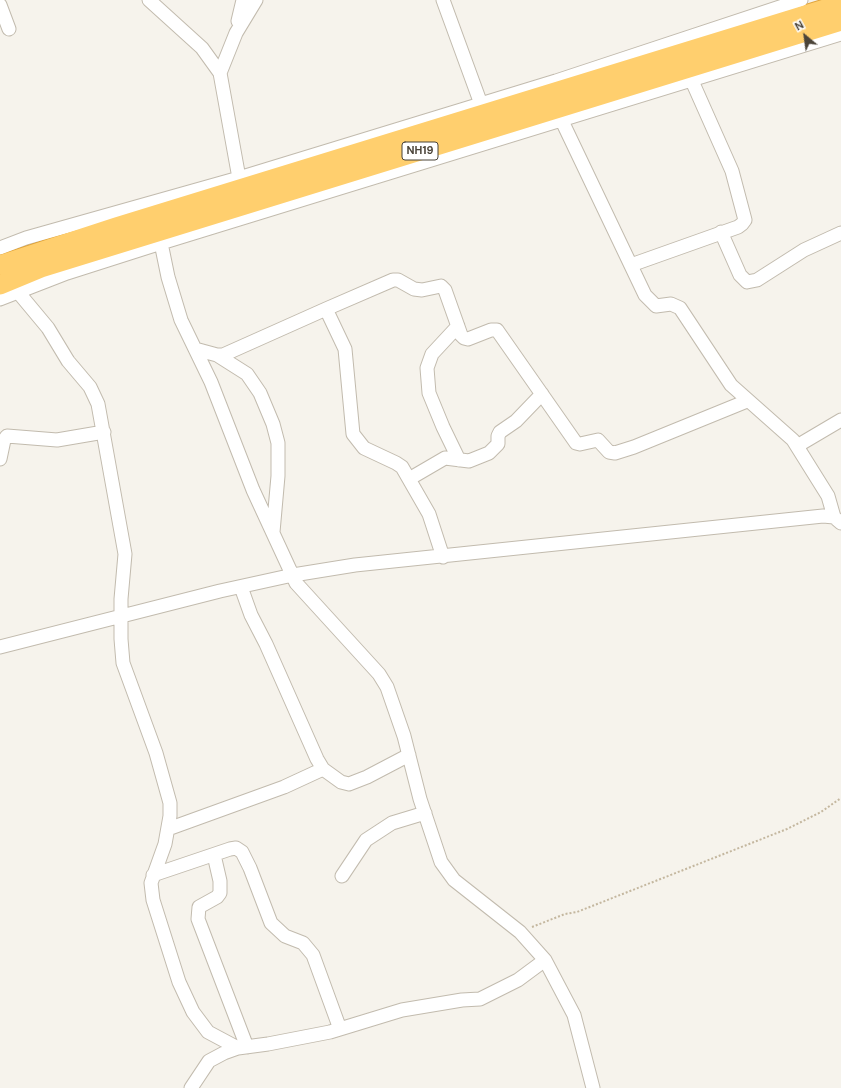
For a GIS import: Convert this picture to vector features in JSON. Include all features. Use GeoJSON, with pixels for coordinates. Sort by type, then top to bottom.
{"type":"FeatureCollection","features":[{"type":"Feature","properties":{"kind":"highway","name":"NH19"},"geometry":{"type":"LineString","coordinates":[[0,265],[116,227],[841,4]]}},
{"type":"Feature","properties":{"kind":"highway","name":"NH19"},"geometry":{"type":"LineString","coordinates":[[0,285],[41,268],[838,27]]}},
{"type":"Feature","properties":{"kind":"street"},"geometry":{"type":"LineString","coordinates":[[149,0],[202,48],[220,73],[239,178]]}},
{"type":"Feature","properties":{"kind":"street"},"geometry":{"type":"LineString","coordinates":[[220,73],[232,42],[242,0]]}},
{"type":"Feature","properties":{"kind":"street"},"geometry":{"type":"LineString","coordinates":[[232,42],[256,0]]}},
{"type":"Feature","properties":{"kind":"street"},"geometry":{"type":"LineString","coordinates":[[443,0],[482,104]]}},
{"type":"Feature","properties":{"kind":"street"},"geometry":{"type":"LineString","coordinates":[[0,248],[26,238],[239,178],[482,104],[801,0]]}},
{"type":"Feature","properties":{"kind":"street"},"geometry":{"type":"LineString","coordinates":[[0,4],[9,29]]}},
{"type":"Feature","properties":{"kind":"street"},"geometry":{"type":"LineString","coordinates":[[0,299],[67,272],[692,81],[838,27]]}},
{"type":"Feature","properties":{"kind":"street"},"geometry":{"type":"LineString","coordinates":[[630,265],[742,224],[745,220],[732,171],[692,81]]}},
{"type":"Feature","properties":{"kind":"street"},"geometry":{"type":"LineString","coordinates":[[0,647],[121,609],[241,586],[290,569],[355,565],[441,550],[837,515],[797,446],[781,428],[747,401],[728,381],[680,308],[671,304],[659,306],[652,305],[645,295],[562,121]]}},
{"type":"Feature","properties":{"kind":"street"},"geometry":{"type":"LineString","coordinates":[[721,232],[740,275],[747,282],[757,280],[804,250],[841,233]]}},
{"type":"Feature","properties":{"kind":"street"},"geometry":{"type":"LineString","coordinates":[[161,243],[176,307],[211,382],[253,490],[290,569],[301,589],[383,681],[396,710],[424,813],[437,852],[446,870],[464,889],[520,932],[546,960],[574,1015],[593,1088]]}},
{"type":"Feature","properties":{"kind":"street"},"geometry":{"type":"LineString","coordinates":[[217,355],[240,347],[393,280],[398,280],[414,289],[422,290],[441,286],[445,290],[464,338],[491,330],[496,330],[576,443],[580,444],[598,440],[609,452],[615,453],[634,447],[747,401]]}},
{"type":"Feature","properties":{"kind":"street"},"geometry":{"type":"LineString","coordinates":[[18,292],[48,328],[68,361],[90,387],[98,404],[125,554],[121,609],[123,663],[163,777],[170,803],[165,844],[153,875],[153,900],[169,954],[185,997],[193,1012],[208,1032],[243,1047]]}},
{"type":"Feature","properties":{"kind":"street"},"geometry":{"type":"LineString","coordinates":[[326,309],[345,349],[353,434],[364,448],[402,467],[429,514],[441,550]]}},
{"type":"Feature","properties":{"kind":"street"},"geometry":{"type":"LineString","coordinates":[[458,326],[432,354],[427,368],[429,393],[459,460]]}},
{"type":"Feature","properties":{"kind":"street"},"geometry":{"type":"LineString","coordinates":[[196,349],[217,355],[247,374],[260,393],[273,424],[278,443],[278,476],[273,532]]}},
{"type":"Feature","properties":{"kind":"street"},"geometry":{"type":"LineString","coordinates":[[409,479],[445,458],[449,457],[459,460],[474,460],[495,448],[500,432],[516,421],[542,394]]}},
{"type":"Feature","properties":{"kind":"street"},"geometry":{"type":"LineString","coordinates":[[797,446],[841,420]]}},
{"type":"Feature","properties":{"kind":"street"},"geometry":{"type":"LineString","coordinates":[[0,459],[4,440],[7,436],[57,440],[104,432]]}},
{"type":"Feature","properties":{"kind":"street"},"geometry":{"type":"LineString","coordinates":[[241,586],[251,615],[266,644],[316,759],[323,769],[336,779],[349,784],[367,777],[409,755]]}},
{"type":"Feature","properties":{"kind":"street"},"geometry":{"type":"LineString","coordinates":[[168,829],[298,781],[323,769]]}},
{"type":"Feature","properties":{"kind":"street"},"geometry":{"type":"LineString","coordinates":[[342,876],[366,840],[392,823],[424,813]]}},
{"type":"Feature","properties":{"kind":"street"},"geometry":{"type":"LineString","coordinates":[[153,875],[236,848],[242,852],[250,868],[271,923],[285,936],[303,943],[313,954],[340,1029]]}},
{"type":"Feature","properties":{"kind":"street"},"geometry":{"type":"LineString","coordinates":[[214,855],[220,881],[220,893],[217,897],[199,907],[198,919],[243,1047]]}},
{"type":"Feature","properties":{"kind":"street"},"geometry":{"type":"LineString","coordinates":[[191,1088],[209,1061],[216,1056],[243,1047],[309,1037],[402,1010],[462,1000],[484,998],[518,980],[546,960]]}},
{"type":"Feature","properties":{"kind":"path"},"geometry":{"type":"LineString","coordinates":[[520,932],[565,914],[577,912],[596,905],[787,828],[821,812],[841,798]]}}]}
